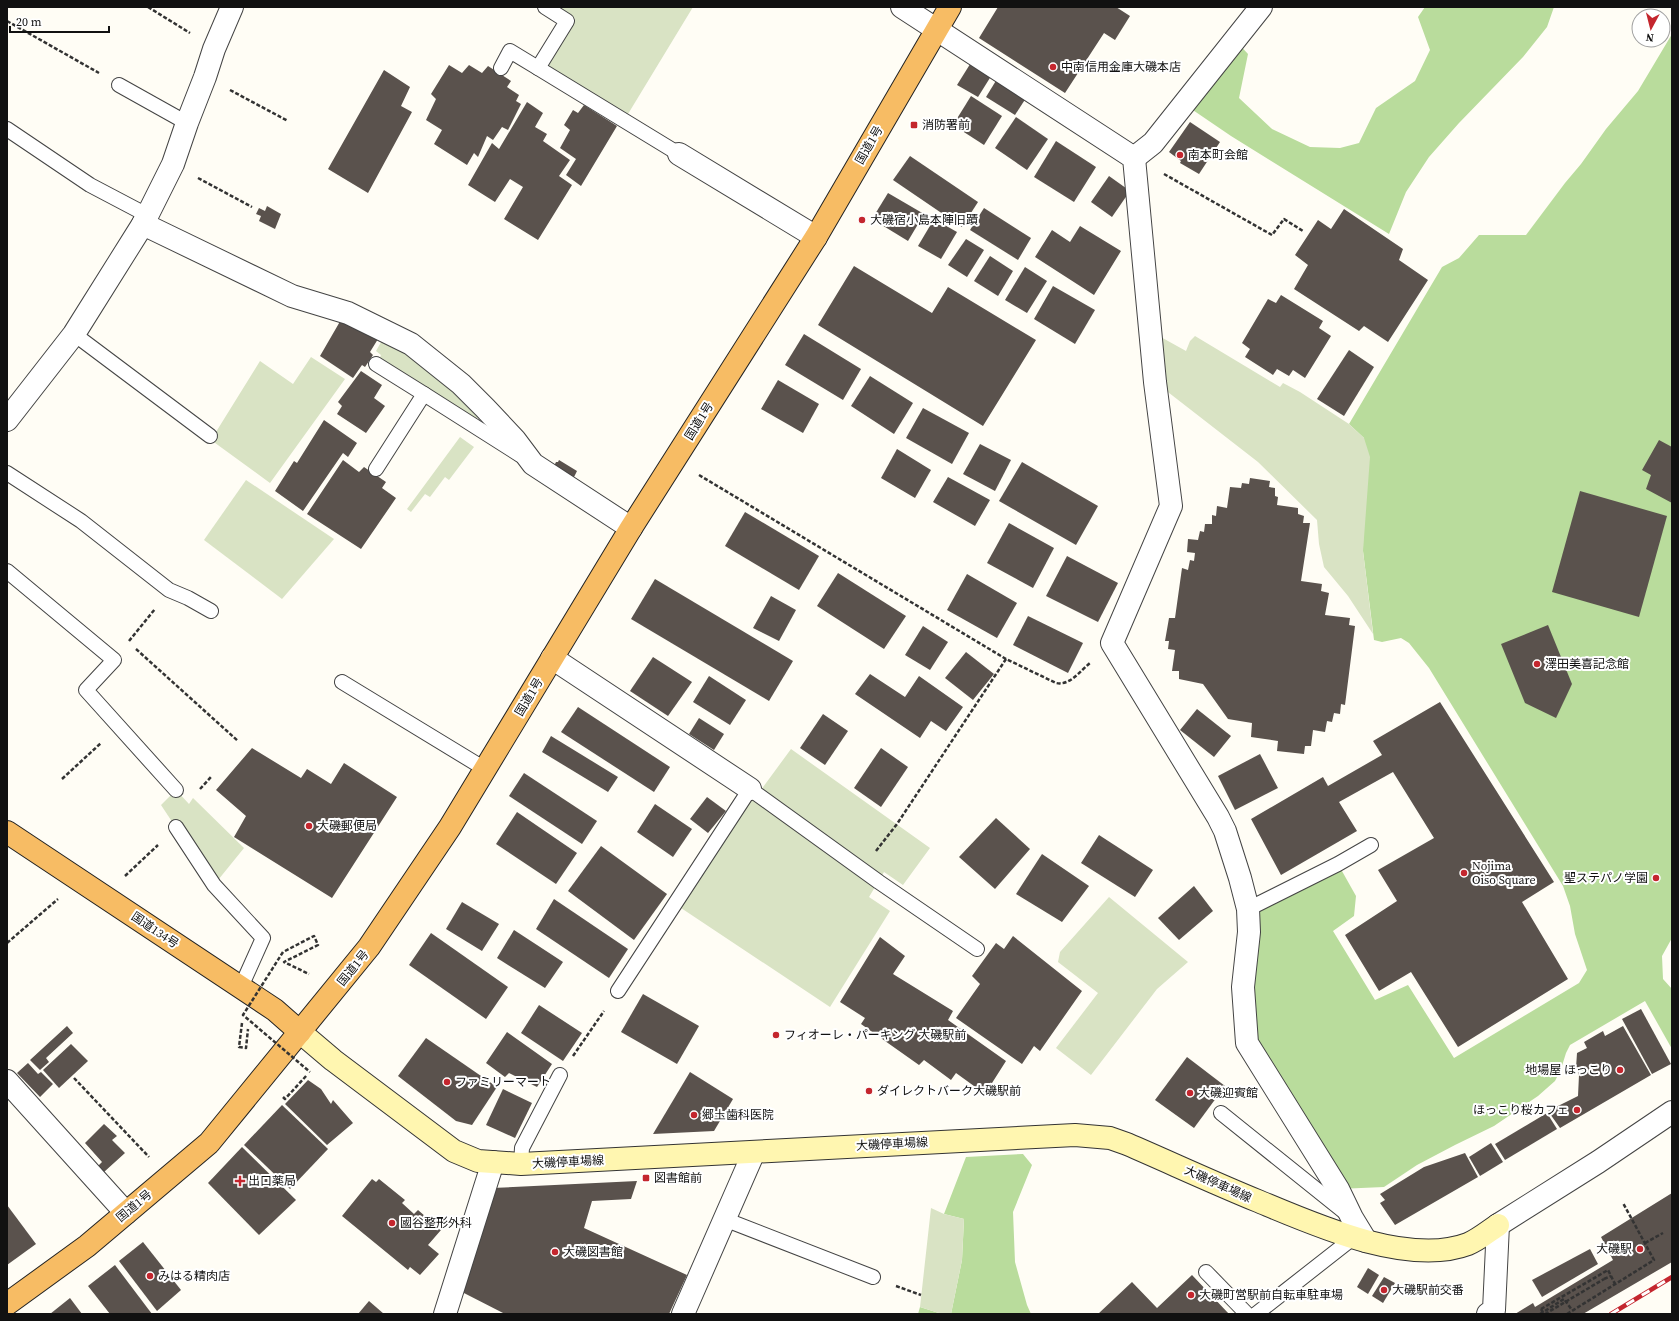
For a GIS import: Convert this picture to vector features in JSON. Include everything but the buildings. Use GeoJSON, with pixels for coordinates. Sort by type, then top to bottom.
{"type":"FeatureCollection","features":[{"type":"Feature","properties":{"kind":"highway","name":"国道1号"},"geometry":{"type":"LineString","coordinates":[[7,1304],[87,1246],[209,1142],[369,947],[450,827],[631,528],[816,237],[950,7]]}},
{"type":"Feature","properties":{"kind":"highway","name":"国道134号"},"geometry":{"type":"LineString","coordinates":[[7,832],[275,1010],[300,1032]]}},
{"type":"Feature","properties":{"kind":"main road","name":"大磯停車場線"},"geometry":{"type":"LineString","coordinates":[[300,1032],[333,1060],[454,1151],[478,1161],[522,1164],[1075,1135],[1110,1138],[1325,1229],[1357,1232],[1402,1248],[1427,1251],[1468,1244],[1498,1225]]}},
{"type":"Feature","properties":{"kind":"street"},"geometry":{"type":"LineString","coordinates":[[7,420],[74,334],[145,220],[173,164],[214,48],[232,7]]}},
{"type":"Feature","properties":{"kind":"street"},"geometry":{"type":"LineString","coordinates":[[902,7],[937,28],[1134,158]]}},
{"type":"Feature","properties":{"kind":"street"},"geometry":{"type":"LineString","coordinates":[[1134,158],[1153,143],[1261,7]]}},
{"type":"Feature","properties":{"kind":"street"},"geometry":{"type":"LineString","coordinates":[[679,154],[816,237]]}},
{"type":"Feature","properties":{"kind":"street"},"geometry":{"type":"LineString","coordinates":[[1134,158],[1155,382],[1171,506],[1112,643],[1218,817],[1227,838],[1248,909],[1249,932],[1243,987],[1247,1044],[1338,1190],[1357,1232]]}},
{"type":"Feature","properties":{"kind":"street"},"geometry":{"type":"LineString","coordinates":[[145,220],[286,293],[348,313],[411,344],[461,384],[515,440],[533,464],[631,528]]}},
{"type":"Feature","properties":{"kind":"street"},"geometry":{"type":"LineString","coordinates":[[552,658],[750,789]]}},
{"type":"Feature","properties":{"kind":"street"},"geometry":{"type":"LineString","coordinates":[[7,1082],[126,1214]]}},
{"type":"Feature","properties":{"kind":"street"},"geometry":{"type":"LineString","coordinates":[[1488,1314],[1494,1310],[1498,1225],[1598,1162],[1672,1112]]}},
{"type":"Feature","properties":{"kind":"street"},"geometry":{"type":"LineString","coordinates":[[683,1314],[754,1152]]}},
{"type":"Feature","properties":{"kind":"street"},"geometry":{"type":"LineString","coordinates":[[445,1314],[493,1162]]}},
{"type":"Feature","properties":{"kind":"lane"},"geometry":{"type":"LineString","coordinates":[[538,68],[567,20],[545,7]]}},
{"type":"Feature","properties":{"kind":"lane"},"geometry":{"type":"LineString","coordinates":[[501,68],[510,51],[679,154]]}},
{"type":"Feature","properties":{"kind":"lane"},"geometry":{"type":"LineString","coordinates":[[119,85],[187,123]]}},
{"type":"Feature","properties":{"kind":"lane"},"geometry":{"type":"LineString","coordinates":[[7,129],[145,220]]}},
{"type":"Feature","properties":{"kind":"lane"},"geometry":{"type":"LineString","coordinates":[[74,334],[210,436]]}},
{"type":"Feature","properties":{"kind":"lane"},"geometry":{"type":"LineString","coordinates":[[376,364],[533,464]]}},
{"type":"Feature","properties":{"kind":"lane"},"geometry":{"type":"LineString","coordinates":[[376,469],[424,394]]}},
{"type":"Feature","properties":{"kind":"lane"},"geometry":{"type":"LineString","coordinates":[[7,473],[81,521],[169,590],[188,598],[211,611]]}},
{"type":"Feature","properties":{"kind":"lane"},"geometry":{"type":"LineString","coordinates":[[7,571],[114,660],[86,690],[176,790]]}},
{"type":"Feature","properties":{"kind":"lane"},"geometry":{"type":"LineString","coordinates":[[342,682],[485,769]]}},
{"type":"Feature","properties":{"kind":"lane"},"geometry":{"type":"LineString","coordinates":[[618,991],[750,789],[977,949]]}},
{"type":"Feature","properties":{"kind":"lane"},"geometry":{"type":"LineString","coordinates":[[176,827],[214,885],[263,938],[241,987]]}},
{"type":"Feature","properties":{"kind":"lane"},"geometry":{"type":"LineString","coordinates":[[1248,909],[1338,864],[1371,845]]}},
{"type":"Feature","properties":{"kind":"lane"},"geometry":{"type":"LineString","coordinates":[[522,1164],[522,1148],[560,1075]]}},
{"type":"Feature","properties":{"kind":"lane"},"geometry":{"type":"LineString","coordinates":[[1221,1113],[1357,1232],[1256,1314]]}},
{"type":"Feature","properties":{"kind":"lane"},"geometry":{"type":"LineString","coordinates":[[724,1219],[873,1277]]}},
{"type":"Feature","properties":{"kind":"lane"},"geometry":{"type":"LineString","coordinates":[[1206,1272],[1247,1314]]}},
{"type":"Feature","properties":{"kind":"path"},"geometry":{"type":"LineString","coordinates":[[148,7],[214,48]]}},
{"type":"Feature","properties":{"kind":"path"},"geometry":{"type":"LineString","coordinates":[[7,21],[119,85]]}},
{"type":"Feature","properties":{"kind":"path"},"geometry":{"type":"LineString","coordinates":[[205,77],[288,121]]}},
{"type":"Feature","properties":{"kind":"path"},"geometry":{"type":"LineString","coordinates":[[1134,158],[1272,235],[1284,218],[1303,231]]}},
{"type":"Feature","properties":{"kind":"path"},"geometry":{"type":"LineString","coordinates":[[173,164],[252,207]]}},
{"type":"Feature","properties":{"kind":"path"},"geometry":{"type":"LineString","coordinates":[[698,475],[1006,659],[1056,683],[1062,684],[1069,682],[1112,643]]}},
{"type":"Feature","properties":{"kind":"path"},"geometry":{"type":"LineString","coordinates":[[114,660],[169,590]]}},
{"type":"Feature","properties":{"kind":"path"},"geometry":{"type":"LineString","coordinates":[[128,642],[238,741]]}},
{"type":"Feature","properties":{"kind":"path"},"geometry":{"type":"LineString","coordinates":[[862,869],[897,824],[1006,659]]}},
{"type":"Feature","properties":{"kind":"path"},"geometry":{"type":"LineString","coordinates":[[62,779],[119,727]]}},
{"type":"Feature","properties":{"kind":"path"},"geometry":{"type":"LineString","coordinates":[[123,877],[176,827]]}},
{"type":"Feature","properties":{"kind":"path"},"geometry":{"type":"LineString","coordinates":[[7,943],[60,898]]}},
{"type":"Feature","properties":{"kind":"path"},"geometry":{"type":"LineString","coordinates":[[248,1029],[246,1048],[239,1047],[243,1015],[283,952],[314,936],[318,945],[284,962],[309,974]]}},
{"type":"Feature","properties":{"kind":"path"},"geometry":{"type":"LineString","coordinates":[[560,1075],[618,991]]}},
{"type":"Feature","properties":{"kind":"path"},"geometry":{"type":"LineString","coordinates":[[243,1015],[310,1072]]}},
{"type":"Feature","properties":{"kind":"path"},"geometry":{"type":"LineString","coordinates":[[74,1078],[149,1158]]}},
{"type":"Feature","properties":{"kind":"path"},"geometry":{"type":"LineString","coordinates":[[1567,1314],[1654,1260],[1623,1203]]}},
{"type":"Feature","properties":{"kind":"path"},"geometry":{"type":"LineString","coordinates":[[1645,1243],[1664,1233]]}},
{"type":"Feature","properties":{"kind":"path"},"geometry":{"type":"LineString","coordinates":[[1611,1275],[1544,1314],[1541,1309],[1608,1270],[1611,1275],[1615,1284]]}},
{"type":"Feature","properties":{"kind":"path"},"geometry":{"type":"LineString","coordinates":[[873,1277],[922,1295]]}},
{"type":"Feature","properties":{"kind":"path"},"geometry":{"type":"LineString","coordinates":[[1540,1314],[1564,1299],[1572,1310]]}},
{"type":"Feature","properties":{"kind":"green space"},"geometry":{"type":"Polygon","coordinates":[[[557,7],[693,7],[628,114],[547,66],[575,19],[557,7]]]}},
{"type":"Feature","properties":{"kind":"green space"},"geometry":{"type":"Polygon","coordinates":[[[1425,7],[1554,7],[1547,27],[1523,57],[1459,123],[1429,157],[1406,192],[1389,234],[1231,136],[1184,104],[1235,40],[1248,54],[1239,98],[1272,129],[1310,147],[1340,148],[1359,143],[1376,108],[1415,81],[1430,50],[1418,17],[1425,7]]]}},
{"type":"Feature","properties":{"kind":"green space"},"geometry":{"type":"Polygon","coordinates":[[[1672,34],[1672,938],[1662,956],[1663,979],[1672,989],[1672,1049],[1645,1001],[1570,1045],[1555,1081],[1538,1096],[1494,1126],[1417,1165],[1384,1187],[1338,1189],[1247,1043],[1248,909],[1338,864],[1356,896],[1354,916],[1333,931],[1375,1000],[1408,985],[1454,1058],[1579,983],[1587,970],[1575,934],[1570,906],[1563,886],[1429,668],[1409,643],[1401,638],[1382,642],[1374,640],[1363,551],[1364,438],[1349,424],[1442,267],[1459,258],[1479,235],[1526,235],[1606,129],[1638,91],[1664,48],[1671,48],[1672,34]]]}},
{"type":"Feature","properties":{"kind":"green space"},"geometry":{"type":"Polygon","coordinates":[[[1150,331],[1186,351],[1190,341],[1195,336],[1280,387],[1283,383],[1300,392],[1349,424],[1364,438],[1370,457],[1363,551],[1373,634],[1348,596],[1324,567],[1319,544],[1317,520],[1258,462],[1155,382],[1150,331]]]}},
{"type":"Feature","properties":{"kind":"green space"},"geometry":{"type":"Polygon","coordinates":[[[384,337],[482,411],[475,421],[379,360],[381,355],[376,351],[384,337]]]}},
{"type":"Feature","properties":{"kind":"green space"},"geometry":{"type":"Polygon","coordinates":[[[311,357],[345,379],[270,483],[211,440],[260,361],[293,384],[311,357]]]}},
{"type":"Feature","properties":{"kind":"green space"},"geometry":{"type":"Polygon","coordinates":[[[460,437],[474,447],[449,480],[445,477],[430,497],[425,494],[411,512],[407,509],[460,437]]]}},
{"type":"Feature","properties":{"kind":"green space"},"geometry":{"type":"Polygon","coordinates":[[[246,480],[334,539],[282,599],[204,540],[246,480]]]}},
{"type":"Feature","properties":{"kind":"green space"},"geometry":{"type":"Polygon","coordinates":[[[791,749],[930,848],[903,885],[884,872],[869,897],[890,911],[830,1007],[675,904],[750,789],[758,794],[791,749]]]}},
{"type":"Feature","properties":{"kind":"green space"},"geometry":{"type":"Polygon","coordinates":[[[176,790],[189,804],[193,798],[244,848],[214,885],[161,805],[176,790]]]}},
{"type":"Feature","properties":{"kind":"green space"},"geometry":{"type":"Polygon","coordinates":[[[1109,897],[1188,962],[1157,989],[1091,1075],[1056,1048],[1098,993],[1058,962],[1060,952],[1109,897]]]}},
{"type":"Feature","properties":{"kind":"green space"},"geometry":{"type":"Polygon","coordinates":[[[1023,1154],[1032,1165],[1013,1212],[1015,1262],[1031,1314],[951,1314],[962,1260],[964,1219],[944,1214],[966,1157],[1023,1154]]]}},
{"type":"Feature","properties":{"kind":"green space"},"geometry":{"type":"Polygon","coordinates":[[[931,1208],[944,1214],[964,1219],[962,1260],[951,1314],[942,1314],[920,1307],[931,1208]]]}},
{"type":"Feature","properties":{"kind":"green space"},"geometry":{"type":"Polygon","coordinates":[[[920,1307],[942,1314],[918,1314],[920,1307]]]}},
{"type":"Feature","properties":{"kind":"railway"},"geometry":{"type":"LineString","coordinates":[[1611,1314],[1672,1277]]}},
{"type":"Feature","properties":{"kind":"place","name":"中南信用金庫大磯本店"},"geometry":{"type":"Point","coordinates":[1053,67]}},
{"type":"Feature","properties":{"kind":"place","name":"消防署前"},"geometry":{"type":"Point","coordinates":[914,125]}},
{"type":"Feature","properties":{"kind":"place","name":"南本町会館"},"geometry":{"type":"Point","coordinates":[1180,155]}},
{"type":"Feature","properties":{"kind":"place","name":"大磯宿小島本陣旧蹟"},"geometry":{"type":"Point","coordinates":[862,220]}},
{"type":"Feature","properties":{"kind":"place","name":"澤田美喜記念館"},"geometry":{"type":"Point","coordinates":[1537,664]}},
{"type":"Feature","properties":{"kind":"place","name":"大磯郵便局"},"geometry":{"type":"Point","coordinates":[309,826]}},
{"type":"Feature","properties":{"kind":"place","name":"Nojima Oiso Square"},"geometry":{"type":"Point","coordinates":[1464,873]}},
{"type":"Feature","properties":{"kind":"place","name":"聖ステパノ学園"},"geometry":{"type":"Point","coordinates":[1656,878]}},
{"type":"Feature","properties":{"kind":"place","name":"フィオーレ・パーキング 大磯駅前"},"geometry":{"type":"Point","coordinates":[776,1035]}},
{"type":"Feature","properties":{"kind":"place","name":"地場屋 ほっこり"},"geometry":{"type":"Point","coordinates":[1620,1070]}},
{"type":"Feature","properties":{"kind":"place","name":"ファミリーマート"},"geometry":{"type":"Point","coordinates":[447,1082]}},
{"type":"Feature","properties":{"kind":"place","name":"ダイレクトバーク大磯駅前"},"geometry":{"type":"Point","coordinates":[869,1091]}},
{"type":"Feature","properties":{"kind":"place","name":"大磯迎賓館"},"geometry":{"type":"Point","coordinates":[1190,1093]}},
{"type":"Feature","properties":{"kind":"place","name":"ほっこり桜カフェ"},"geometry":{"type":"Point","coordinates":[1577,1110]}},
{"type":"Feature","properties":{"kind":"place","name":"郷圡歯科医院"},"geometry":{"type":"Point","coordinates":[694,1115]}},
{"type":"Feature","properties":{"kind":"place","name":"図書館前"},"geometry":{"type":"Point","coordinates":[646,1178]}},
{"type":"Feature","properties":{"kind":"place","name":"出口薬局"},"geometry":{"type":"Point","coordinates":[240,1181]}},
{"type":"Feature","properties":{"kind":"place","name":"國谷整形外科"},"geometry":{"type":"Point","coordinates":[392,1223]}},
{"type":"Feature","properties":{"kind":"place","name":"大磯駅"},"geometry":{"type":"Point","coordinates":[1640,1249]}},
{"type":"Feature","properties":{"kind":"place","name":"大磯図書館"},"geometry":{"type":"Point","coordinates":[555,1252]}},
{"type":"Feature","properties":{"kind":"place","name":"みはる精肉店"},"geometry":{"type":"Point","coordinates":[150,1276]}},
{"type":"Feature","properties":{"kind":"place","name":"大磯駅前交番"},"geometry":{"type":"Point","coordinates":[1384,1290]}},
{"type":"Feature","properties":{"kind":"place","name":"大磯町営駅前自転車駐車場"},"geometry":{"type":"Point","coordinates":[1191,1295]}}]}
